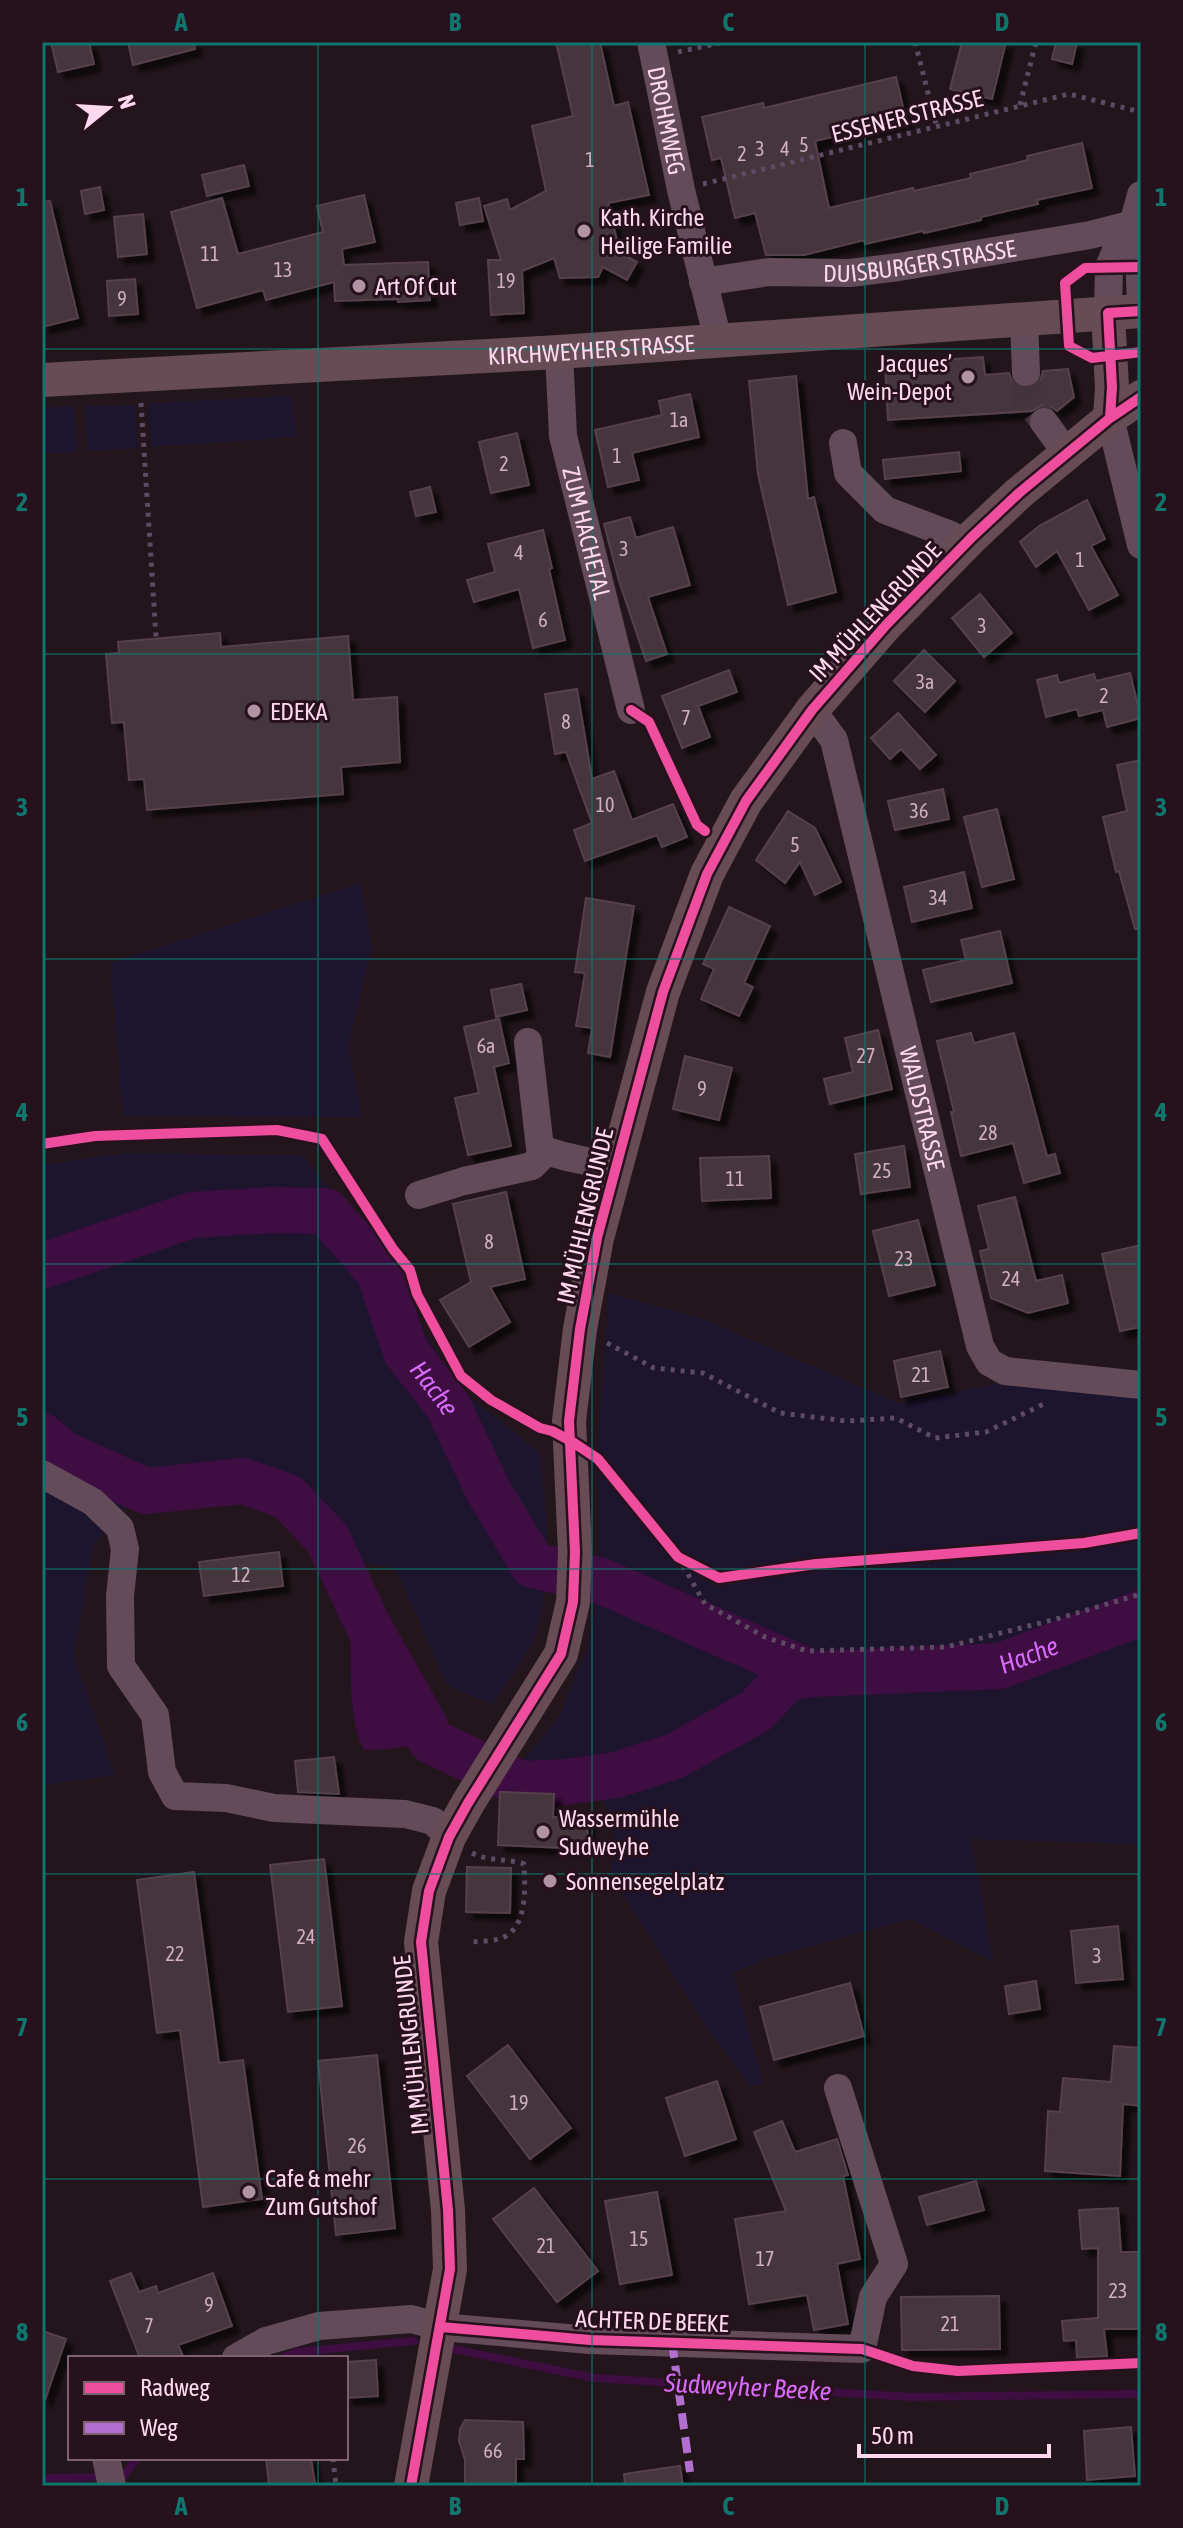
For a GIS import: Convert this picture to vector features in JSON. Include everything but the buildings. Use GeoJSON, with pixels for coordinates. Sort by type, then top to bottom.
{"type":"FeatureCollection","features":[{"type":"Feature","properties":{"kind":"main road","name":"KIRCHWEYHER STRASSE"},"geometry":{"type":"LineString","coordinates":[[42,380],[559,352],[1124,312]]}},
{"type":"Feature","properties":{"kind":"main road"},"geometry":{"type":"LineString","coordinates":[[1110,418],[1124,312]]}},
{"type":"Feature","properties":{"kind":"main road","name":"IM MÜHLENGRUNDE"},"geometry":{"type":"LineString","coordinates":[[411,2486],[450,2269],[448,2210],[421,1942],[429,1891],[449,1837],[561,1654],[573,1602],[575,1552],[569,1421],[580,1329],[597,1238],[663,992],[707,874],[746,801],[812,710],[886,625],[963,546],[1019,493],[1141,394]]}},
{"type":"Feature","properties":{"kind":"street","name":"DROHMWEG"},"geometry":{"type":"LineString","coordinates":[[652,50],[681,190],[718,340]]}},
{"type":"Feature","properties":{"kind":"street"},"geometry":{"type":"LineString","coordinates":[[1124,312],[1109,267],[1133,224],[1141,195]]}},
{"type":"Feature","properties":{"kind":"street","name":"DUISBURGER STRASSE"},"geometry":{"type":"LineString","coordinates":[[703,282],[769,272],[850,273],[899,267],[1090,235],[1133,224]]}},
{"type":"Feature","properties":{"kind":"street"},"geometry":{"type":"LineString","coordinates":[[1133,224],[1139,254],[1141,305]]}},
{"type":"Feature","properties":{"kind":"street"},"geometry":{"type":"LineString","coordinates":[[1024,319],[1026,372]]}},
{"type":"Feature","properties":{"kind":"street","name":"ZUM HACHETAL"},"geometry":{"type":"LineString","coordinates":[[559,352],[563,436],[631,710]]}},
{"type":"Feature","properties":{"kind":"street"},"geometry":{"type":"LineString","coordinates":[[1110,418],[1141,545]]}},
{"type":"Feature","properties":{"kind":"street"},"geometry":{"type":"LineString","coordinates":[[1044,422],[1068,455]]}},
{"type":"Feature","properties":{"kind":"street"},"geometry":{"type":"LineString","coordinates":[[843,443],[848,473],[885,510],[951,535],[963,546]]}},
{"type":"Feature","properties":{"kind":"street","name":"WALDSTRASSE"},"geometry":{"type":"LineString","coordinates":[[812,710],[834,740],[980,1346],[989,1362],[1005,1371],[1141,1385]]}},
{"type":"Feature","properties":{"kind":"street"},"geometry":{"type":"LineString","coordinates":[[528,1042],[540,1148],[615,1168]]}},
{"type":"Feature","properties":{"kind":"street"},"geometry":{"type":"LineString","coordinates":[[419,1195],[532,1166],[547,1151]]}},
{"type":"Feature","properties":{"kind":"street"},"geometry":{"type":"LineString","coordinates":[[42,1474],[93,1502],[120,1528],[125,1549],[120,1596],[121,1666],[155,1715],[162,1772],[175,1796],[226,1798],[274,1808],[405,1814],[433,1821],[449,1837]]}},
{"type":"Feature","properties":{"kind":"street","name":"ACHTER DE BEEKE"},"geometry":{"type":"LineString","coordinates":[[240,2356],[266,2341],[319,2326],[411,2319],[441,2327],[590,2340],[862,2349],[873,2297],[894,2264],[838,2088]]}},
{"type":"Feature","properties":{"kind":"street"},"geometry":{"type":"LineString","coordinates":[[106,2460],[112,2486]]}},
{"type":"Feature","properties":{"kind":"path"},"geometry":{"type":"LineString","coordinates":[[652,50],[724,42]]}},
{"type":"Feature","properties":{"kind":"path"},"geometry":{"type":"LineString","coordinates":[[915,42],[937,128]]}},
{"type":"Feature","properties":{"kind":"path"},"geometry":{"type":"LineString","coordinates":[[1020,105],[1036,42]]}},
{"type":"Feature","properties":{"kind":"path"},"geometry":{"type":"LineString","coordinates":[[139,376],[156,637]]}},
{"type":"Feature","properties":{"kind":"path"},"geometry":{"type":"LineString","coordinates":[[580,1329],[654,1368],[703,1373],[780,1413],[846,1421],[896,1418],[935,1438],[986,1432],[1050,1401],[1077,1379]]}},
{"type":"Feature","properties":{"kind":"path"},"geometry":{"type":"LineString","coordinates":[[678,1557],[705,1604],[765,1637],[807,1651],[946,1647],[1141,1594]]}},
{"type":"Feature","properties":{"kind":"path"},"geometry":{"type":"LineString","coordinates":[[449,1837],[472,1854],[488,1861],[511,1860],[524,1864],[525,1887],[519,1922],[505,1937],[472,1942]]}},
{"type":"Feature","properties":{"kind":"path"},"geometry":{"type":"LineString","coordinates":[[333,2460],[336,2486]]}},
{"type":"Feature","properties":{"kind":"shaded area"},"geometry":{"type":"Polygon","coordinates":[[[292,396],[296,437],[151,447],[148,403],[292,396]]]}},
{"type":"Feature","properties":{"kind":"shaded area"},"geometry":{"type":"Polygon","coordinates":[[[135,405],[138,448],[87,451],[85,406],[135,405]]]}},
{"type":"Feature","properties":{"kind":"shaded area"},"geometry":{"type":"Polygon","coordinates":[[[74,406],[77,452],[42,454],[42,408],[74,406]]]}},
{"type":"Feature","properties":{"kind":"shaded area"},"geometry":{"type":"Polygon","coordinates":[[[361,883],[372,947],[348,1046],[362,1117],[123,1116],[110,963],[361,883]]]}},
{"type":"Feature","properties":{"kind":"shaded area"},"geometry":{"type":"Polygon","coordinates":[[[126,1153],[302,1155],[381,1250],[453,1383],[540,1453],[547,1549],[544,1597],[532,1642],[493,1705],[447,1685],[396,1569],[349,1558],[282,1480],[223,1470],[134,1499],[93,1546],[74,1657],[115,1775],[42,1785],[42,1165],[126,1153]]]}},
{"type":"Feature","properties":{"kind":"shaded area"},"geometry":{"type":"Polygon","coordinates":[[[609,1293],[700,1318],[899,1403],[1002,1383],[1141,1394],[1141,1844],[971,1839],[994,1962],[910,1919],[765,1959],[733,1973],[763,2084],[751,2087],[703,2022],[610,1873],[614,1825],[585,1767],[532,1773],[516,1768],[558,1719],[588,1646],[599,1547],[597,1454],[609,1293]]]}},
{"type":"Feature","properties":{"kind":"shaded area"},"geometry":{"type":"Polygon","coordinates":[[[380,1627],[437,1709],[441,1735],[432,1740],[404,1747],[364,1750],[353,1707],[350,1631],[380,1627]]]}},
{"type":"Feature","properties":{"kind":"waterway","name":"Hache"},"geometry":{"type":"LineString","coordinates":[[42,1266],[192,1215],[272,1210],[326,1211],[379,1272],[406,1352],[448,1406],[489,1492],[533,1565],[601,1581],[814,1674],[1000,1666],[1141,1613]]}},
{"type":"Feature","properties":{"kind":"waterway"},"geometry":{"type":"LineString","coordinates":[[42,1436],[62,1453],[146,1491],[243,1481],[288,1497],[327,1538],[370,1629],[431,1741],[521,1784],[616,1775],[675,1756],[756,1711],[787,1678],[814,1674]]}},
{"type":"Feature","properties":{"kind":"waterway","name":"Sudweyher Beeke"},"geometry":{"type":"LineString","coordinates":[[287,2356],[297,2352],[414,2341]]}},
{"type":"Feature","properties":{"kind":"waterway","name":"Sudweyher Beeke"},"geometry":{"type":"LineString","coordinates":[[453,2349],[594,2378],[912,2397],[1141,2394]]}},
{"type":"Feature","properties":{"kind":"waterway","name":"Sudweyher Beeke"},"geometry":{"type":"LineString","coordinates":[[123,2477],[136,2460]]}},
{"type":"Feature","properties":{"kind":"waterway","name":"Sudweyher Beeke"},"geometry":{"type":"LineString","coordinates":[[42,2478],[102,2477]]}},
{"type":"Feature","properties":{"kind":"tunnel"},"geometry":{"type":"LineString","coordinates":[[1026,372],[1027,399],[1044,422]]}},
{"type":"Feature","properties":{"kind":"marked path"},"geometry":{"type":"LineString","coordinates":[[672,2342],[690,2472]]}},
{"type":"Feature","properties":{"kind":"cycle path"},"geometry":{"type":"LineString","coordinates":[[1141,267],[1085,268],[1065,283],[1069,346],[1092,358],[1141,352]]}},
{"type":"Feature","properties":{"kind":"cycle path"},"geometry":{"type":"LineString","coordinates":[[1110,418],[1112,387],[1108,313],[1141,311]]}},
{"type":"Feature","properties":{"kind":"cycle path"},"geometry":{"type":"LineString","coordinates":[[411,2486],[450,2269],[448,2210],[421,1942],[429,1891],[449,1837],[561,1654],[573,1602],[575,1552],[569,1421],[580,1329],[597,1238],[663,992],[707,874],[746,801],[812,710],[886,625],[972,537],[1019,493],[1110,418],[1141,397]]}},
{"type":"Feature","properties":{"kind":"cycle path"},"geometry":{"type":"LineString","coordinates":[[631,710],[649,722],[697,825],[705,831]]}},
{"type":"Feature","properties":{"kind":"cycle path"},"geometry":{"type":"LineString","coordinates":[[42,1144],[95,1136],[277,1130],[322,1139],[393,1249],[410,1270],[417,1294],[461,1376],[491,1400],[540,1428],[571,1441],[598,1459],[678,1557],[719,1578],[816,1564],[1084,1543],[1141,1533]]}},
{"type":"Feature","properties":{"kind":"cycle path"},"geometry":{"type":"LineString","coordinates":[[441,2327],[590,2340],[862,2349],[913,2366],[958,2371],[1141,2363]]}},
{"type":"Feature","properties":{"kind":"place","name":"Kath. Kirche Heilige Familie"},"geometry":{"type":"Point","coordinates":[584,231]}},
{"type":"Feature","properties":{"kind":"place","name":"Art Of Cut"},"geometry":{"type":"Point","coordinates":[359,286]}},
{"type":"Feature","properties":{"kind":"place","name":"Jacques’ Wein-Depot"},"geometry":{"type":"Point","coordinates":[968,377]}},
{"type":"Feature","properties":{"kind":"place","name":"EDEKA"},"geometry":{"type":"Point","coordinates":[254,711]}},
{"type":"Feature","properties":{"kind":"place","name":"Wassermühle Sudweyhe"},"geometry":{"type":"Point","coordinates":[543,1832]}},
{"type":"Feature","properties":{"kind":"place","name":"Sonnensegelplatz"},"geometry":{"type":"Point","coordinates":[550,1881]}},
{"type":"Feature","properties":{"kind":"place","name":"Cafe & mehr Zum Gutshof"},"geometry":{"type":"Point","coordinates":[249,2192]}}]}
